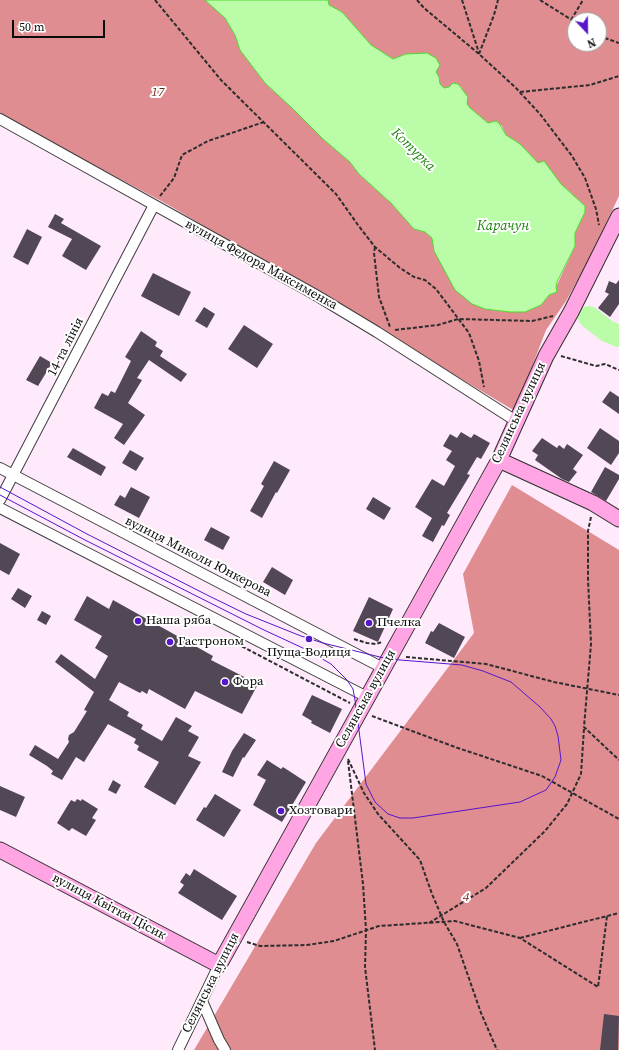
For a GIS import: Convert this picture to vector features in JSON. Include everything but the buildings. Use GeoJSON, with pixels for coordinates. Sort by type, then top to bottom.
{"type":"FeatureCollection","features":[{"type":"Feature","properties":{"kind":"street","name":"вулиця Федора Максименка"},"geometry":{"type":"LineString","coordinates":[[0,119],[314,294],[377,332],[516,421]]}},
{"type":"Feature","properties":{"kind":"street","name":"14-та лінія"},"geometry":{"type":"LineString","coordinates":[[0,500],[154,205]]}},
{"type":"Feature","properties":{"kind":"street","name":"Селянська вулиця"},"geometry":{"type":"LineString","coordinates":[[178,1050],[233,938],[499,460],[546,356],[573,308],[606,235],[619,216]]}},
{"type":"Feature","properties":{"kind":"street"},"geometry":{"type":"LineString","coordinates":[[499,460],[593,503],[619,519]]}},
{"type":"Feature","properties":{"kind":"street","name":"вулиця Миколи Юнкерова"},"geometry":{"type":"LineString","coordinates":[[0,468],[383,668]]}},
{"type":"Feature","properties":{"kind":"street"},"geometry":{"type":"LineString","coordinates":[[0,508],[367,697]]}},
{"type":"Feature","properties":{"kind":"street","name":"вулиця Квітки Цісик"},"geometry":{"type":"LineString","coordinates":[[0,850],[219,965]]}},
{"type":"Feature","properties":{"kind":"street"},"geometry":{"type":"LineString","coordinates":[[202,1001],[219,1040],[226,1050]]}},
{"type":"Feature","properties":{"kind":"path"},"geometry":{"type":"LineString","coordinates":[[156,0],[221,80],[336,194],[375,247],[400,268],[425,280],[436,289],[469,333],[479,361],[486,402]]}},
{"type":"Feature","properties":{"kind":"path"},"geometry":{"type":"LineString","coordinates":[[417,0],[424,8],[479,54],[520,92],[540,114],[572,156],[585,178],[606,235]]}},
{"type":"Feature","properties":{"kind":"path"},"geometry":{"type":"LineString","coordinates":[[462,0],[479,54]]}},
{"type":"Feature","properties":{"kind":"path"},"geometry":{"type":"LineString","coordinates":[[479,54],[494,15],[498,0]]}},
{"type":"Feature","properties":{"kind":"path"},"geometry":{"type":"LineString","coordinates":[[540,0],[567,17]]}},
{"type":"Feature","properties":{"kind":"path"},"geometry":{"type":"LineString","coordinates":[[576,12],[583,0]]}},
{"type":"Feature","properties":{"kind":"path"},"geometry":{"type":"LineString","coordinates":[[607,39],[619,43]]}},
{"type":"Feature","properties":{"kind":"path"},"geometry":{"type":"LineString","coordinates":[[520,92],[590,85],[619,76]]}},
{"type":"Feature","properties":{"kind":"path"},"geometry":{"type":"LineString","coordinates":[[154,205],[174,178],[182,155],[208,141],[264,122]]}},
{"type":"Feature","properties":{"kind":"path"},"geometry":{"type":"LineString","coordinates":[[375,247],[374,253],[378,297],[392,330],[438,325],[458,319],[532,321],[573,308]]}},
{"type":"Feature","properties":{"kind":"path"},"geometry":{"type":"LineString","coordinates":[[546,356],[562,356],[596,366],[605,364],[619,370]]}},
{"type":"Feature","properties":{"kind":"path"},"geometry":{"type":"LineString","coordinates":[[428,924],[486,888],[512,864],[545,831],[567,804],[581,774],[591,644],[588,579],[588,531],[593,503]]}},
{"type":"Feature","properties":{"kind":"path"},"geometry":{"type":"LineString","coordinates":[[350,638],[376,644],[385,640]]}},
{"type":"Feature","properties":{"kind":"path"},"geometry":{"type":"LineString","coordinates":[[404,657],[486,664],[554,682],[619,695]]}},
{"type":"Feature","properties":{"kind":"path"},"geometry":{"type":"LineString","coordinates":[[370,721],[373,716],[390,724],[542,776],[619,819]]}},
{"type":"Feature","properties":{"kind":"path"},"geometry":{"type":"LineString","coordinates":[[584,727],[619,760]]}},
{"type":"Feature","properties":{"kind":"path"},"geometry":{"type":"LineString","coordinates":[[344,764],[348,758]]}},
{"type":"Feature","properties":{"kind":"path"},"geometry":{"type":"LineString","coordinates":[[348,758],[364,793],[378,814],[420,860],[444,922],[457,944],[481,1013],[497,1050]]}},
{"type":"Feature","properties":{"kind":"path"},"geometry":{"type":"LineString","coordinates":[[348,758],[363,884],[366,930],[365,967],[376,1050]]}},
{"type":"Feature","properties":{"kind":"path"},"geometry":{"type":"LineString","coordinates":[[520,938],[619,913]]}},
{"type":"Feature","properties":{"kind":"path"},"geometry":{"type":"LineString","coordinates":[[233,938],[260,946],[308,945],[334,941],[379,926],[455,922],[520,938],[598,987],[607,916]]}},
{"type":"Feature","properties":{"kind":"green space","name":"17"},"geometry":{"type":"Polygon","coordinates":[[[0,0],[205,0],[225,18],[235,35],[240,50],[265,83],[323,139],[350,162],[359,174],[391,203],[414,229],[425,232],[432,238],[434,251],[485,309],[525,312],[541,305],[556,287],[575,246],[575,233],[585,212],[585,206],[561,184],[544,161],[538,163],[520,144],[506,135],[502,126],[496,121],[488,123],[470,108],[467,104],[462,88],[458,84],[453,83],[449,87],[444,88],[440,84],[439,77],[436,72],[406,54],[393,59],[371,45],[342,12],[329,5],[328,0],[619,0],[619,196],[587,263],[566,301],[546,330],[515,411],[165,203],[0,115],[0,0]]]}},
{"type":"Feature","properties":{"kind":"green space","name":"4"},"geometry":{"type":"Polygon","coordinates":[[[512,485],[619,550],[619,1050],[194,1050],[316,843],[474,633],[463,574],[512,485]]]}},
{"type":"Feature","properties":{"kind":"water","name":"Карачун"},"geometry":{"type":"Polygon","coordinates":[[[205,0],[328,0],[329,5],[342,12],[371,45],[393,59],[406,54],[427,53],[436,58],[440,65],[436,72],[439,77],[440,84],[444,88],[449,87],[453,83],[458,84],[468,97],[467,104],[470,108],[488,123],[496,121],[499,123],[506,135],[520,144],[538,163],[544,161],[561,184],[585,206],[585,212],[575,233],[575,246],[557,282],[557,292],[549,295],[541,305],[525,312],[510,312],[485,309],[472,304],[455,290],[434,251],[432,238],[425,232],[414,229],[391,203],[359,174],[350,162],[323,139],[265,83],[240,50],[235,35],[225,18],[205,0]]]}},
{"type":"Feature","properties":{"kind":"waterway","name":"Котурка"},"geometry":{"type":"LineString","coordinates":[[589,317],[607,331],[619,336]]}},
{"type":"Feature","properties":{"kind":"tram line"},"geometry":{"type":"LineString","coordinates":[[0,487],[87,534],[209,596],[246,614],[301,636],[388,659],[462,665],[483,671],[511,682],[540,707],[555,726],[558,736],[561,760],[555,777],[546,790],[520,802],[413,818],[400,818],[388,814],[375,802],[366,784],[353,689],[347,680],[331,664],[305,649],[85,540],[0,495]]}},
{"type":"Feature","properties":{"kind":"place","name":"Наша ряба"},"geometry":{"type":"Point","coordinates":[138,621]}},
{"type":"Feature","properties":{"kind":"place","name":"Пчелка"},"geometry":{"type":"Point","coordinates":[369,623]}},
{"type":"Feature","properties":{"kind":"place","name":"Пуща-Водиця"},"geometry":{"type":"Point","coordinates":[309,639]}},
{"type":"Feature","properties":{"kind":"place","name":"Гастроном"},"geometry":{"type":"Point","coordinates":[170,642]}},
{"type":"Feature","properties":{"kind":"place","name":"Фора"},"geometry":{"type":"Point","coordinates":[225,682]}},
{"type":"Feature","properties":{"kind":"place","name":"Хозтовари"},"geometry":{"type":"Point","coordinates":[281,811]}}]}
